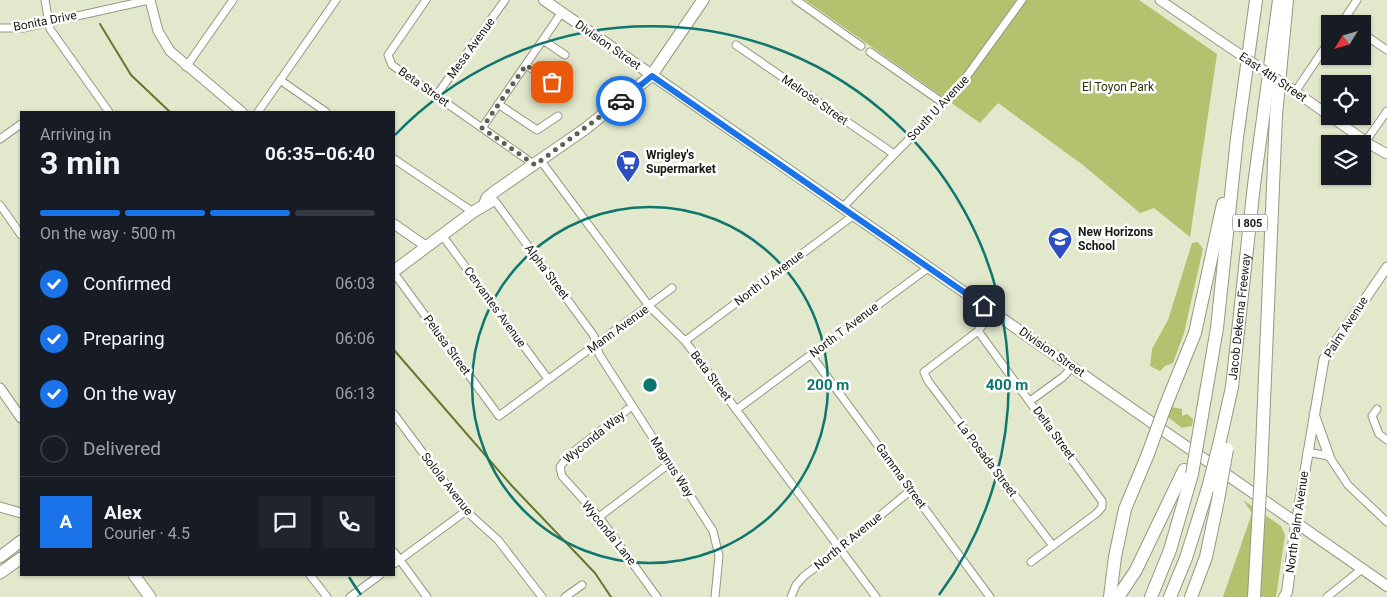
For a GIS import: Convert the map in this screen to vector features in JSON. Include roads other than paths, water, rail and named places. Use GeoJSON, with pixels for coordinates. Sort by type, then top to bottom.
{"type":"FeatureCollection","features":[{"type":"Feature","properties":{"kind":"highway","name":"Jacob Dekema Freeway"},"geometry":{"type":"LineString","coordinates":[[1188,472],[1206,402],[1237,138],[1256,0]]}},
{"type":"Feature","properties":{"kind":"highway","name":"Jacob Dekema Freeway"},"geometry":{"type":"LineString","coordinates":[[1170,597],[1186,558],[1223,447],[1232,387],[1254,185],[1280,0]]}},
{"type":"Feature","properties":{"kind":"highway"},"geometry":{"type":"LineString","coordinates":[[1254,597],[1276,115],[1288,0]]}},
{"type":"Feature","properties":{"kind":"highway"},"geometry":{"type":"LineString","coordinates":[[1110,597],[1115,557],[1125,509],[1195,333],[1237,138]]}},
{"type":"Feature","properties":{"kind":"highway"},"geometry":{"type":"LineString","coordinates":[[1191,597],[1206,557],[1218,500],[1223,447]]}},
{"type":"Feature","properties":{"kind":"highway"},"geometry":{"type":"LineString","coordinates":[[1118,597],[1136,570],[1188,472]]}},
{"type":"Feature","properties":{"kind":"highway"},"geometry":{"type":"LineString","coordinates":[[1150,597],[1170,550],[1188,472]]}},
{"type":"Feature","properties":{"kind":"main road","name":"Division Street"},"geometry":{"type":"LineString","coordinates":[[544,0],[1387,586]]}},
{"type":"Feature","properties":{"kind":"main road"},"geometry":{"type":"LineString","coordinates":[[395,271],[473,212],[490,202],[487,198],[494,192],[522,171],[538,163],[652,76],[703,0]]}},
{"type":"Feature","properties":{"kind":"main road","name":"North Palm Avenue"},"geometry":{"type":"LineString","coordinates":[[1287,595],[1296,524]]}},
{"type":"Feature","properties":{"kind":"main road"},"geometry":{"type":"LineString","coordinates":[[0,557],[20,542]]}},
{"type":"Feature","properties":{"kind":"main road"},"geometry":{"type":"LineString","coordinates":[[0,573],[20,559]]}},
{"type":"Feature","properties":{"kind":"main road"},"geometry":{"type":"LineString","coordinates":[[135,576],[150,597]]}},
{"type":"Feature","properties":{"kind":"street"},"geometry":{"type":"LineString","coordinates":[[45,0],[50,29],[109,111]]}},
{"type":"Feature","properties":{"kind":"street"},"geometry":{"type":"LineString","coordinates":[[150,0],[162,40],[170,51],[186,68],[241,111]]}},
{"type":"Feature","properties":{"kind":"street","name":"Bonita Drive"},"geometry":{"type":"LineString","coordinates":[[0,28],[23,28],[150,0]]}},
{"type":"Feature","properties":{"kind":"street"},"geometry":{"type":"LineString","coordinates":[[186,68],[233,0]]}},
{"type":"Feature","properties":{"kind":"street"},"geometry":{"type":"LineString","coordinates":[[259,111],[336,0]]}},
{"type":"Feature","properties":{"kind":"street","name":"Beta Street"},"geometry":{"type":"LineString","coordinates":[[426,0],[388,55],[392,65],[482,128],[538,163],[649,306],[685,341],[876,597]]}},
{"type":"Feature","properties":{"kind":"street","name":"Mesa Avenue"},"geometry":{"type":"LineString","coordinates":[[436,96],[505,0]]}},
{"type":"Feature","properties":{"kind":"street"},"geometry":{"type":"LineString","coordinates":[[796,0],[861,46]]}},
{"type":"Feature","properties":{"kind":"street","name":"South U Avenue"},"geometry":{"type":"LineString","coordinates":[[843,207],[956,91],[1022,0]]}},
{"type":"Feature","properties":{"kind":"street","name":"East 4th Street"},"geometry":{"type":"LineString","coordinates":[[1160,0],[1356,135]]}},
{"type":"Feature","properties":{"kind":"street"},"geometry":{"type":"LineString","coordinates":[[1348,15],[1357,0]]}},
{"type":"Feature","properties":{"kind":"street"},"geometry":{"type":"LineString","coordinates":[[482,128],[562,12]]}},
{"type":"Feature","properties":{"kind":"street"},"geometry":{"type":"LineString","coordinates":[[1371,39],[1387,50]]}},
{"type":"Feature","properties":{"kind":"street"},"geometry":{"type":"LineString","coordinates":[[543,40],[565,54]]}},
{"type":"Feature","properties":{"kind":"street","name":"Melrose Street"},"geometry":{"type":"LineString","coordinates":[[736,45],[894,154]]}},
{"type":"Feature","properties":{"kind":"street"},"geometry":{"type":"LineString","coordinates":[[870,52],[943,103]]}},
{"type":"Feature","properties":{"kind":"street"},"geometry":{"type":"LineString","coordinates":[[1292,90],[1321,52]]}},
{"type":"Feature","properties":{"kind":"street"},"geometry":{"type":"LineString","coordinates":[[526,65],[552,82]]}},
{"type":"Feature","properties":{"kind":"street"},"geometry":{"type":"LineString","coordinates":[[280,80],[325,111]]}},
{"type":"Feature","properties":{"kind":"street"},"geometry":{"type":"LineString","coordinates":[[498,104],[537,130],[558,116]]}},
{"type":"Feature","properties":{"kind":"street"},"geometry":{"type":"LineString","coordinates":[[1371,135],[1387,111]]}},
{"type":"Feature","properties":{"kind":"street"},"geometry":{"type":"LineString","coordinates":[[0,139],[20,125]]}},
{"type":"Feature","properties":{"kind":"street","name":"East 4th Street"},"geometry":{"type":"LineString","coordinates":[[1371,145],[1387,154]]}},
{"type":"Feature","properties":{"kind":"street"},"geometry":{"type":"LineString","coordinates":[[395,160],[473,212]]}},
{"type":"Feature","properties":{"kind":"street","name":"Alpha Street"},"geometry":{"type":"LineString","coordinates":[[490,202],[594,336],[596,345]]}},
{"type":"Feature","properties":{"kind":"street"},"geometry":{"type":"LineString","coordinates":[[0,205],[20,234]]}},
{"type":"Feature","properties":{"kind":"street","name":"North U Avenue"},"geometry":{"type":"LineString","coordinates":[[685,341],[854,216]]}},
{"type":"Feature","properties":{"kind":"street"},"geometry":{"type":"LineString","coordinates":[[395,225],[427,247]]}},
{"type":"Feature","properties":{"kind":"street","name":"Cervantes Avenue"},"geometry":{"type":"LineString","coordinates":[[442,235],[548,379]]}},
{"type":"Feature","properties":{"kind":"street","name":"Palm Avenue"},"geometry":{"type":"LineString","coordinates":[[1307,452],[1324,359],[1387,267]]}},
{"type":"Feature","properties":{"kind":"street","name":"North T Avenue"},"geometry":{"type":"LineString","coordinates":[[736,410],[928,268]]}},
{"type":"Feature","properties":{"kind":"street","name":"Pelusa Street"},"geometry":{"type":"LineString","coordinates":[[395,273],[499,416]]}},
{"type":"Feature","properties":{"kind":"street","name":"Mann Avenue"},"geometry":{"type":"LineString","coordinates":[[499,416],[672,288]]}},
{"type":"Feature","properties":{"kind":"street"},"geometry":{"type":"LineString","coordinates":[[978,331],[994,312]]}},
{"type":"Feature","properties":{"kind":"street","name":"La Posada Street"},"geometry":{"type":"LineString","coordinates":[[978,331],[924,372],[928,381],[1053,546]]}},
{"type":"Feature","properties":{"kind":"street","name":"Delta Street"},"geometry":{"type":"LineString","coordinates":[[978,331],[1099,495],[1102,507],[1097,513],[1053,546]]}},
{"type":"Feature","properties":{"kind":"street","name":"Magnus Way"},"geometry":{"type":"LineString","coordinates":[[596,345],[599,354],[713,531],[719,556],[715,597]]}},
{"type":"Feature","properties":{"kind":"street","name":"Gamma Street"},"geometry":{"type":"LineString","coordinates":[[811,355],[990,597]]}},
{"type":"Feature","properties":{"kind":"street"},"geometry":{"type":"LineString","coordinates":[[1030,401],[1063,377],[1073,366]]}},
{"type":"Feature","properties":{"kind":"street"},"geometry":{"type":"LineString","coordinates":[[0,388],[20,417]]}},
{"type":"Feature","properties":{"kind":"street","name":"Wyconda Way"},"geometry":{"type":"LineString","coordinates":[[560,470],[568,456],[632,406]]}},
{"type":"Feature","properties":{"kind":"street"},"geometry":{"type":"LineString","coordinates":[[1377,409],[1372,416],[1379,434],[1387,440]]}},
{"type":"Feature","properties":{"kind":"street"},"geometry":{"type":"LineString","coordinates":[[1313,412],[1336,470],[1376,514],[1387,522]]}},
{"type":"Feature","properties":{"kind":"street","name":"Solola Avenue"},"geometry":{"type":"LineString","coordinates":[[395,415],[466,511],[498,540],[542,597]]}},
{"type":"Feature","properties":{"kind":"street"},"geometry":{"type":"LineString","coordinates":[[1307,452],[1329,456]]}},
{"type":"Feature","properties":{"kind":"street","name":"North Palm Avenue"},"geometry":{"type":"LineString","coordinates":[[1296,524],[1307,452]]}},
{"type":"Feature","properties":{"kind":"street"},"geometry":{"type":"LineString","coordinates":[[598,517],[670,463]]}},
{"type":"Feature","properties":{"kind":"street","name":"Wyconda Lane"},"geometry":{"type":"LineString","coordinates":[[560,470],[562,476],[598,517],[657,597]]}},
{"type":"Feature","properties":{"kind":"street","name":"North R Avenue"},"geometry":{"type":"LineString","coordinates":[[791,597],[800,580],[911,490]]}},
{"type":"Feature","properties":{"kind":"street"},"geometry":{"type":"LineString","coordinates":[[0,507],[20,513]]}},
{"type":"Feature","properties":{"kind":"street"},"geometry":{"type":"LineString","coordinates":[[427,597],[397,562],[466,511]]}},
{"type":"Feature","properties":{"kind":"street"},"geometry":{"type":"LineString","coordinates":[[1031,562],[1053,546]]}},
{"type":"Feature","properties":{"kind":"street"},"geometry":{"type":"LineString","coordinates":[[1327,597],[1362,569]]}},
{"type":"Feature","properties":{"kind":"street"},"geometry":{"type":"LineString","coordinates":[[311,576],[327,597]]}},
{"type":"Feature","properties":{"kind":"street"},"geometry":{"type":"LineString","coordinates":[[350,597],[379,576]]}},
{"type":"Feature","properties":{"kind":"street"},"geometry":{"type":"LineString","coordinates":[[565,597],[582,585]]}},
{"type":"Feature","properties":{"kind":"waterway"},"geometry":{"type":"LineString","coordinates":[[100,24],[131,75],[169,111]]}},
{"type":"Feature","properties":{"kind":"waterway"},"geometry":{"type":"LineString","coordinates":[[395,351],[512,486],[595,573],[611,597]]}},
{"type":"Feature","properties":{"kind":"place","name":"Wrigley's Supermarket"},"geometry":{"type":"Point","coordinates":[628,183]}},
{"type":"Feature","properties":{"kind":"place","name":"New Horizons School"},"geometry":{"type":"Point","coordinates":[1060,260]}},
{"type":"Feature","properties":{"kind":"park label","name":"El Toyon Park"},"geometry":{"type":"Point","coordinates":[1118,87]}}]}
